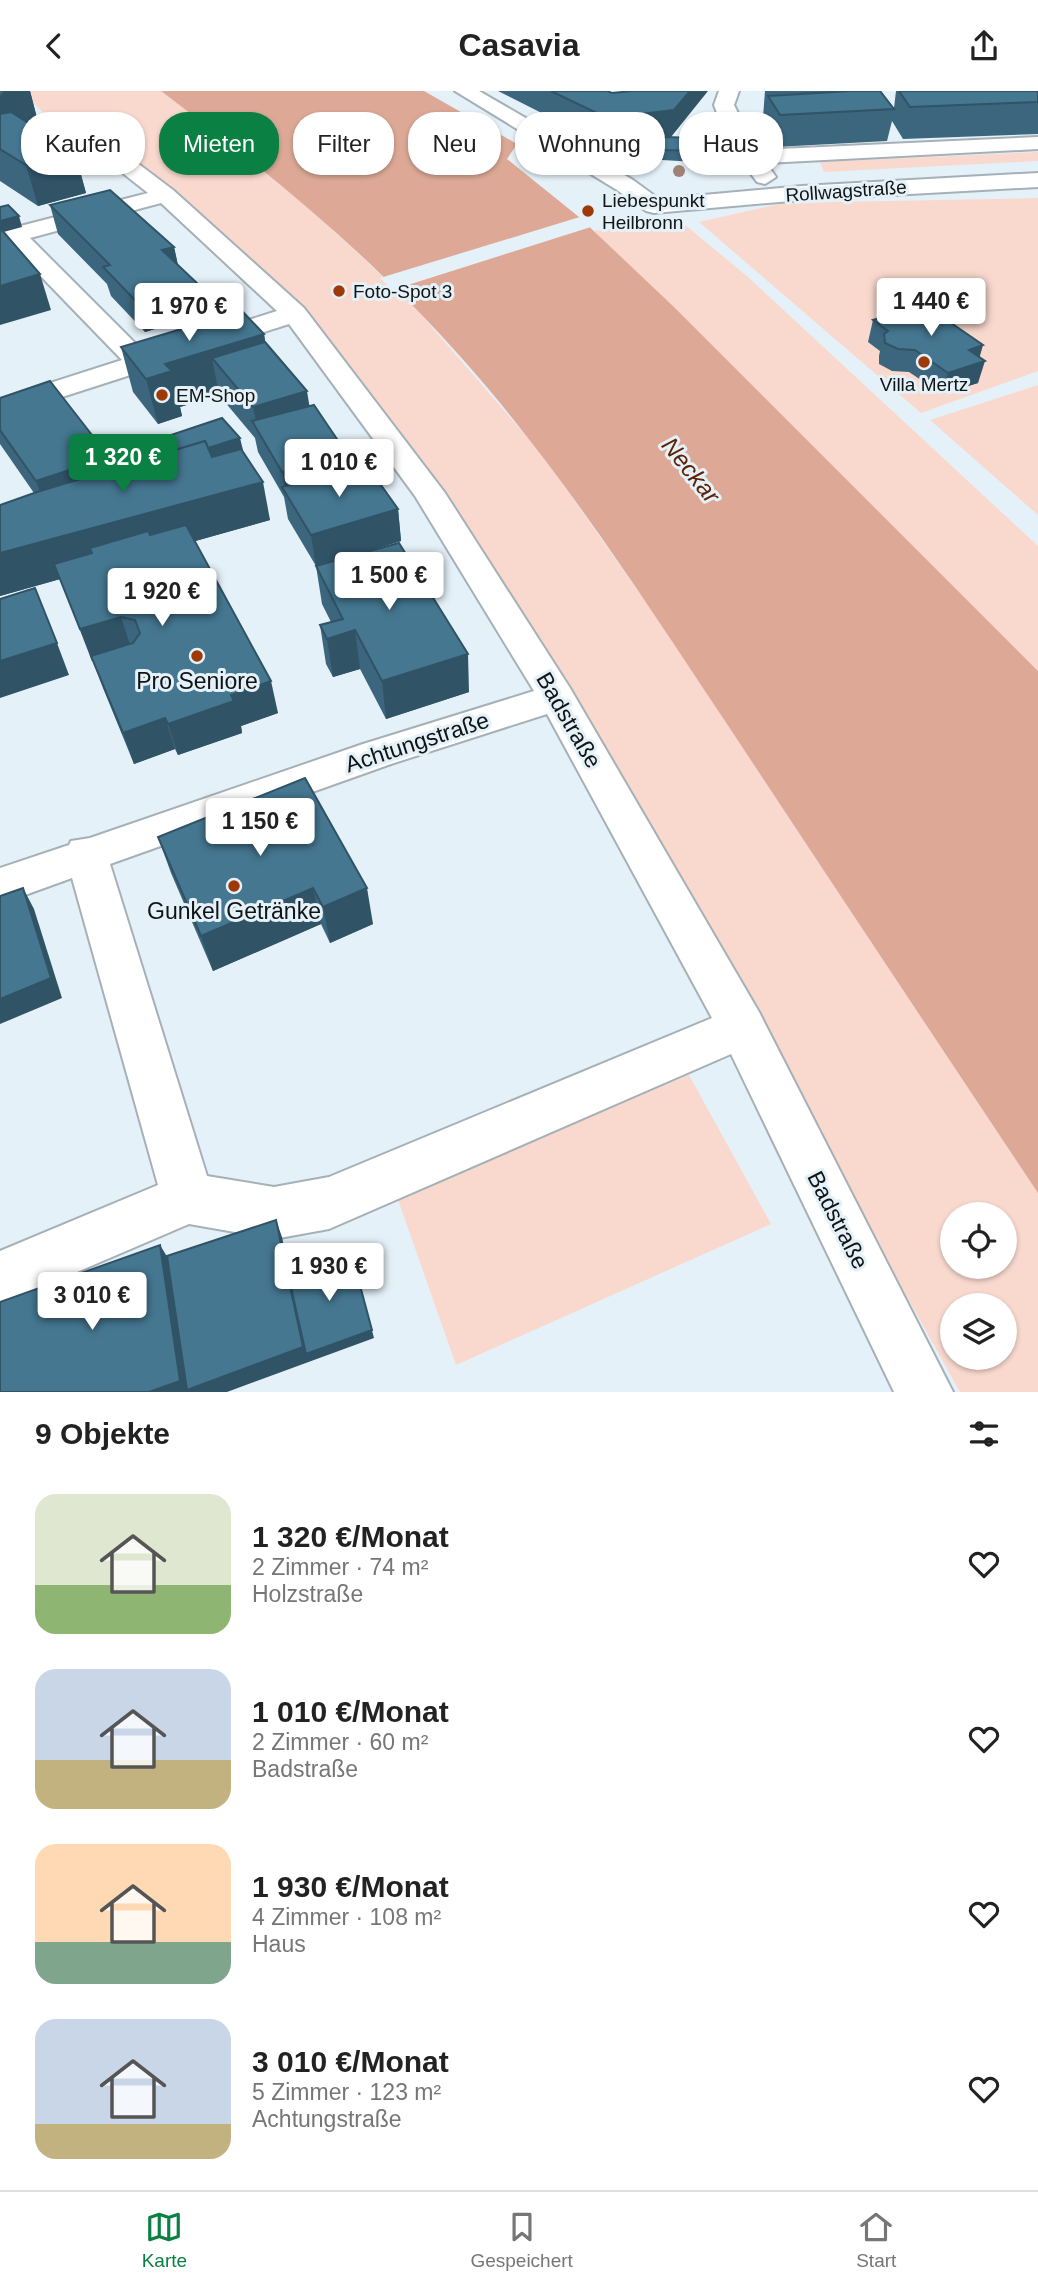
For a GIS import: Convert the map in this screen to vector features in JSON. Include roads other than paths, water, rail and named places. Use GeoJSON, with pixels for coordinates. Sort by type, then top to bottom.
{"type":"FeatureCollection","features":[{"type":"Feature","properties":{"kind":"street","name":"Rollwagstraße"},"geometry":{"type":"LineString","coordinates":[[465,91],[603,171],[654,206],[802,193],[1038,180]]}},
{"type":"Feature","properties":{"kind":"street"},"geometry":{"type":"LineString","coordinates":[[727,112],[724,105],[729,91]]}},
{"type":"Feature","properties":{"kind":"street"},"geometry":{"type":"LineString","coordinates":[[738,112],[750,91]]}},
{"type":"Feature","properties":{"kind":"street","name":"Badstraße"},"geometry":{"type":"LineString","coordinates":[[0,145],[92,138],[165,195],[295,314],[429,493],[557,697],[741,1027],[924,1392]]}},
{"type":"Feature","properties":{"kind":"street"},"geometry":{"type":"LineString","coordinates":[[783,155],[1038,143]]}},
{"type":"Feature","properties":{"kind":"street"},"geometry":{"type":"LineString","coordinates":[[761,175],[802,193]]}},
{"type":"Feature","properties":{"kind":"street"},"geometry":{"type":"LineString","coordinates":[[140,363],[13,235],[165,195]]}},
{"type":"Feature","properties":{"kind":"street"},"geometry":{"type":"LineString","coordinates":[[0,408],[295,314]]}},
{"type":"Feature","properties":{"kind":"street","name":"Achtungstraße"},"geometry":{"type":"LineString","coordinates":[[0,886],[86,853],[377,754],[557,697]]}},
{"type":"Feature","properties":{"kind":"street"},"geometry":{"type":"LineString","coordinates":[[86,853],[188,1198]]}},
{"type":"Feature","properties":{"kind":"street"},"geometry":{"type":"LineString","coordinates":[[0,1277],[188,1198],[274,1213],[329,1203],[741,1027]]}},
{"type":"Feature","properties":{"kind":"water","name":"Neckar"},"geometry":{"type":"Polygon","coordinates":[[[161,91],[424,91],[461,112],[408,112],[408,175],[501,175],[501,135],[515,143],[507,159],[515,165],[515,175],[527,175],[579,217],[675,308],[1038,671],[1038,1193],[691,670],[542,456],[502,405],[415,308],[355,250],[268,175],[279,175],[279,112],[188,112],[161,91]]]}},
{"type":"Feature","properties":{"kind":"place","name":"Liebespunkt Heilbronn"},"geometry":{"type":"Point","coordinates":[588,211]}},
{"type":"Feature","properties":{"kind":"place","name":"Foto-Spot 3"},"geometry":{"type":"Point","coordinates":[339,291]}},
{"type":"Feature","properties":{"kind":"place","name":"Villa Mertz"},"geometry":{"type":"Point","coordinates":[924,362]}},
{"type":"Feature","properties":{"kind":"place","name":"EM-Shop"},"geometry":{"type":"Point","coordinates":[162,395]}},
{"type":"Feature","properties":{"kind":"place","name":"Pro Seniore"},"geometry":{"type":"Point","coordinates":[197,656]}},
{"type":"Feature","properties":{"kind":"place","name":"Gunkel Getränke"},"geometry":{"type":"Point","coordinates":[234,886]}}]}
